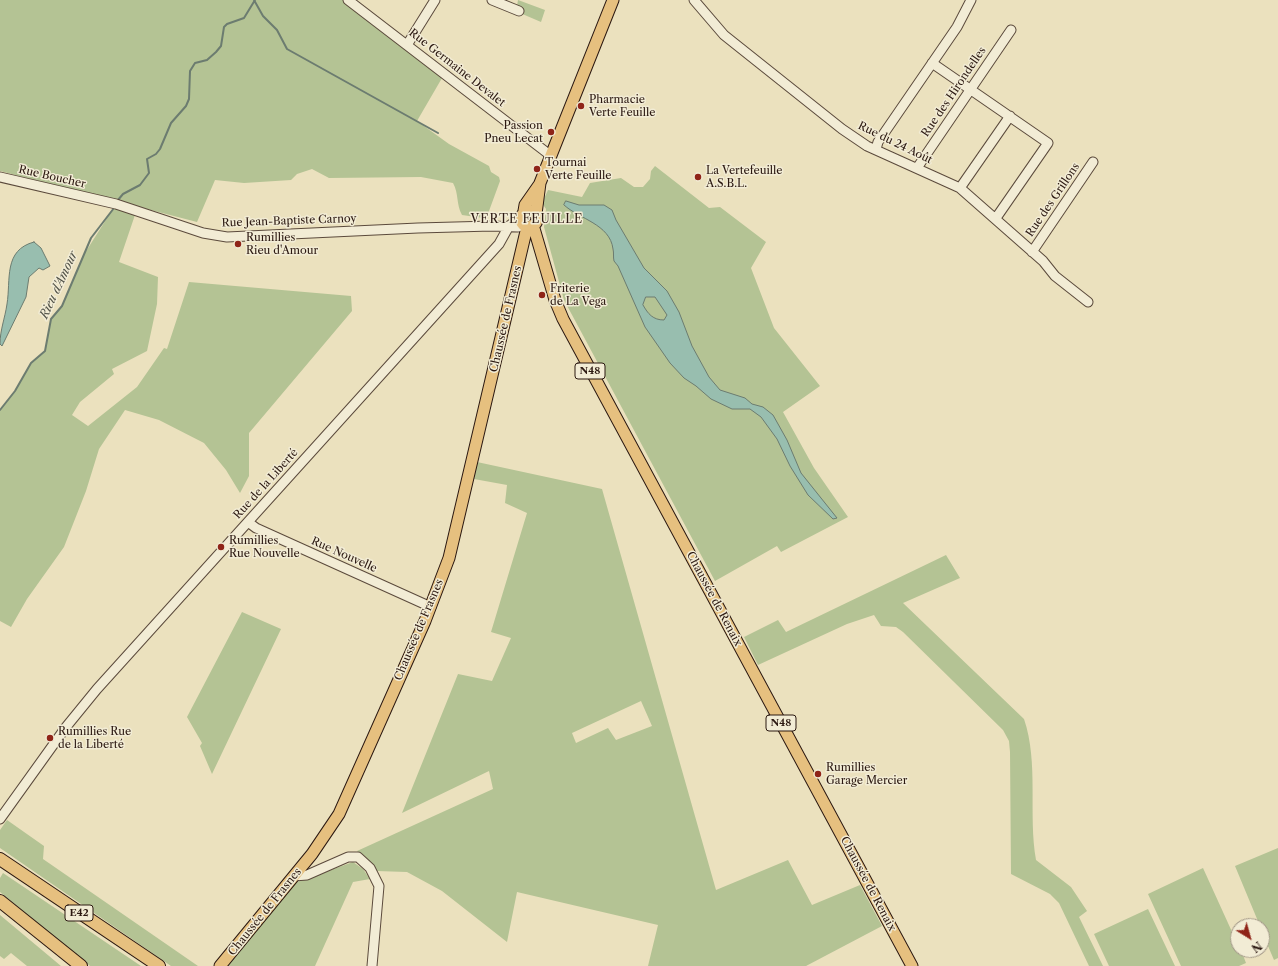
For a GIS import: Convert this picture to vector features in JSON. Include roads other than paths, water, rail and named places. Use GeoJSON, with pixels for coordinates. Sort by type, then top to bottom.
{"type":"FeatureCollection","features":[{"type":"Feature","properties":{"kind":"highway","name":"E42"},"geometry":{"type":"LineString","coordinates":[[0,859],[159,966]]}},
{"type":"Feature","properties":{"kind":"highway"},"geometry":{"type":"LineString","coordinates":[[0,901],[81,966]]}},
{"type":"Feature","properties":{"kind":"main road","name":"N48"},"geometry":{"type":"LineString","coordinates":[[540,183],[536,214],[537,220],[526,221],[525,205],[540,183],[614,0]]}},
{"type":"Feature","properties":{"kind":"main road","name":"Chaussée de Renaix"},"geometry":{"type":"LineString","coordinates":[[526,221],[538,237],[542,256],[563,319],[912,966]]}},
{"type":"Feature","properties":{"kind":"main road","name":"Chaussée de Frasnes"},"geometry":{"type":"LineString","coordinates":[[220,966],[312,854],[340,811],[431,608],[448,558],[519,267],[526,221]]}},
{"type":"Feature","properties":{"kind":"main road"},"geometry":{"type":"LineString","coordinates":[[519,267],[527,255],[533,253],[542,256]]}},
{"type":"Feature","properties":{"kind":"street","name":"Rue Germaine Devalet"},"geometry":{"type":"LineString","coordinates":[[348,0],[546,152],[552,154]]}},
{"type":"Feature","properties":{"kind":"street"},"geometry":{"type":"LineString","coordinates":[[407,45],[436,0]]}},
{"type":"Feature","properties":{"kind":"street"},"geometry":{"type":"LineString","coordinates":[[492,0],[515,6]]}},
{"type":"Feature","properties":{"kind":"street","name":"Rue du 24 Août"},"geometry":{"type":"LineString","coordinates":[[694,0],[724,35],[857,140],[960,188],[996,218],[1055,276],[1088,302]]}},
{"type":"Feature","properties":{"kind":"street"},"geometry":{"type":"LineString","coordinates":[[876,149],[878,142],[957,27],[971,0]]}},
{"type":"Feature","properties":{"kind":"street","name":"Rue des Hirondelles"},"geometry":{"type":"LineString","coordinates":[[916,168],[1011,30]]}},
{"type":"Feature","properties":{"kind":"street"},"geometry":{"type":"LineString","coordinates":[[932,63],[1048,143],[996,218]]}},
{"type":"Feature","properties":{"kind":"street"},"geometry":{"type":"LineString","coordinates":[[960,188],[1010,116]]}},
{"type":"Feature","properties":{"kind":"street","name":"Rue des Grillons"},"geometry":{"type":"LineString","coordinates":[[1032,252],[1093,162]]}},
{"type":"Feature","properties":{"kind":"street","name":"Rue Boucher"},"geometry":{"type":"LineString","coordinates":[[0,177],[99,200]]}},
{"type":"Feature","properties":{"kind":"street","name":"Rue Jean-Baptiste Carnoy"},"geometry":{"type":"LineString","coordinates":[[99,200],[131,208],[204,233],[227,237],[418,228],[509,226]]}},
{"type":"Feature","properties":{"kind":"street"},"geometry":{"type":"LineString","coordinates":[[509,226],[526,221]]}},
{"type":"Feature","properties":{"kind":"street","name":"Rue de la Liberté"},"geometry":{"type":"LineString","coordinates":[[0,819],[89,698],[499,244],[509,226]]}},
{"type":"Feature","properties":{"kind":"street","name":"Rue Nouvelle"},"geometry":{"type":"LineString","coordinates":[[248,522],[256,528],[431,608]]}},
{"type":"Feature","properties":{"kind":"street"},"geometry":{"type":"LineString","coordinates":[[294,876],[307,875],[348,857],[358,857],[370,868],[379,886],[372,966]]}},
{"type":"Feature","properties":{"kind":"waterway"},"geometry":{"type":"LineString","coordinates":[[254,0],[263,16],[277,30],[287,49],[438,133]]}},
{"type":"Feature","properties":{"kind":"waterway","name":"Rieu d'Amour"},"geometry":{"type":"LineString","coordinates":[[118,200],[123,194],[140,185],[149,173],[147,159],[156,154],[160,149],[171,123],[186,106],[189,99],[190,71],[195,63],[207,60],[216,52],[221,46],[224,27],[227,24],[244,18],[255,0]]}},
{"type":"Feature","properties":{"kind":"waterway","name":"Rieu d'Amour"},"geometry":{"type":"LineString","coordinates":[[0,410],[15,391],[31,363],[45,351],[51,319],[62,306],[91,238],[114,208]]}},
{"type":"Feature","properties":{"kind":"place","name":"Pharmacie Verte Feuille"},"geometry":{"type":"Point","coordinates":[581,106]}},
{"type":"Feature","properties":{"kind":"place","name":"Passion Pneu Lecat"},"geometry":{"type":"Point","coordinates":[551,132]}},
{"type":"Feature","properties":{"kind":"place","name":"Tournai Verte Feuille"},"geometry":{"type":"Point","coordinates":[537,169]}},
{"type":"Feature","properties":{"kind":"place","name":"La Vertefeuille A.S.B.L."},"geometry":{"type":"Point","coordinates":[698,177]}},
{"type":"Feature","properties":{"kind":"place","name":"Rumillies Rieu d'Amour"},"geometry":{"type":"Point","coordinates":[238,244]}},
{"type":"Feature","properties":{"kind":"place","name":"Friterie de La Vega"},"geometry":{"type":"Point","coordinates":[542,295]}},
{"type":"Feature","properties":{"kind":"place","name":"Rumillies Rue Nouvelle"},"geometry":{"type":"Point","coordinates":[221,547]}},
{"type":"Feature","properties":{"kind":"place","name":"Rumillies Rue de la Liberté"},"geometry":{"type":"Point","coordinates":[50,738]}},
{"type":"Feature","properties":{"kind":"place","name":"Rumillies Garage Mercier"},"geometry":{"type":"Point","coordinates":[818,774]}},
{"type":"Feature","properties":{"kind":"district","name":"VERTE FEUILLE"},"geometry":{"type":"Point","coordinates":[527,220]}}]}
